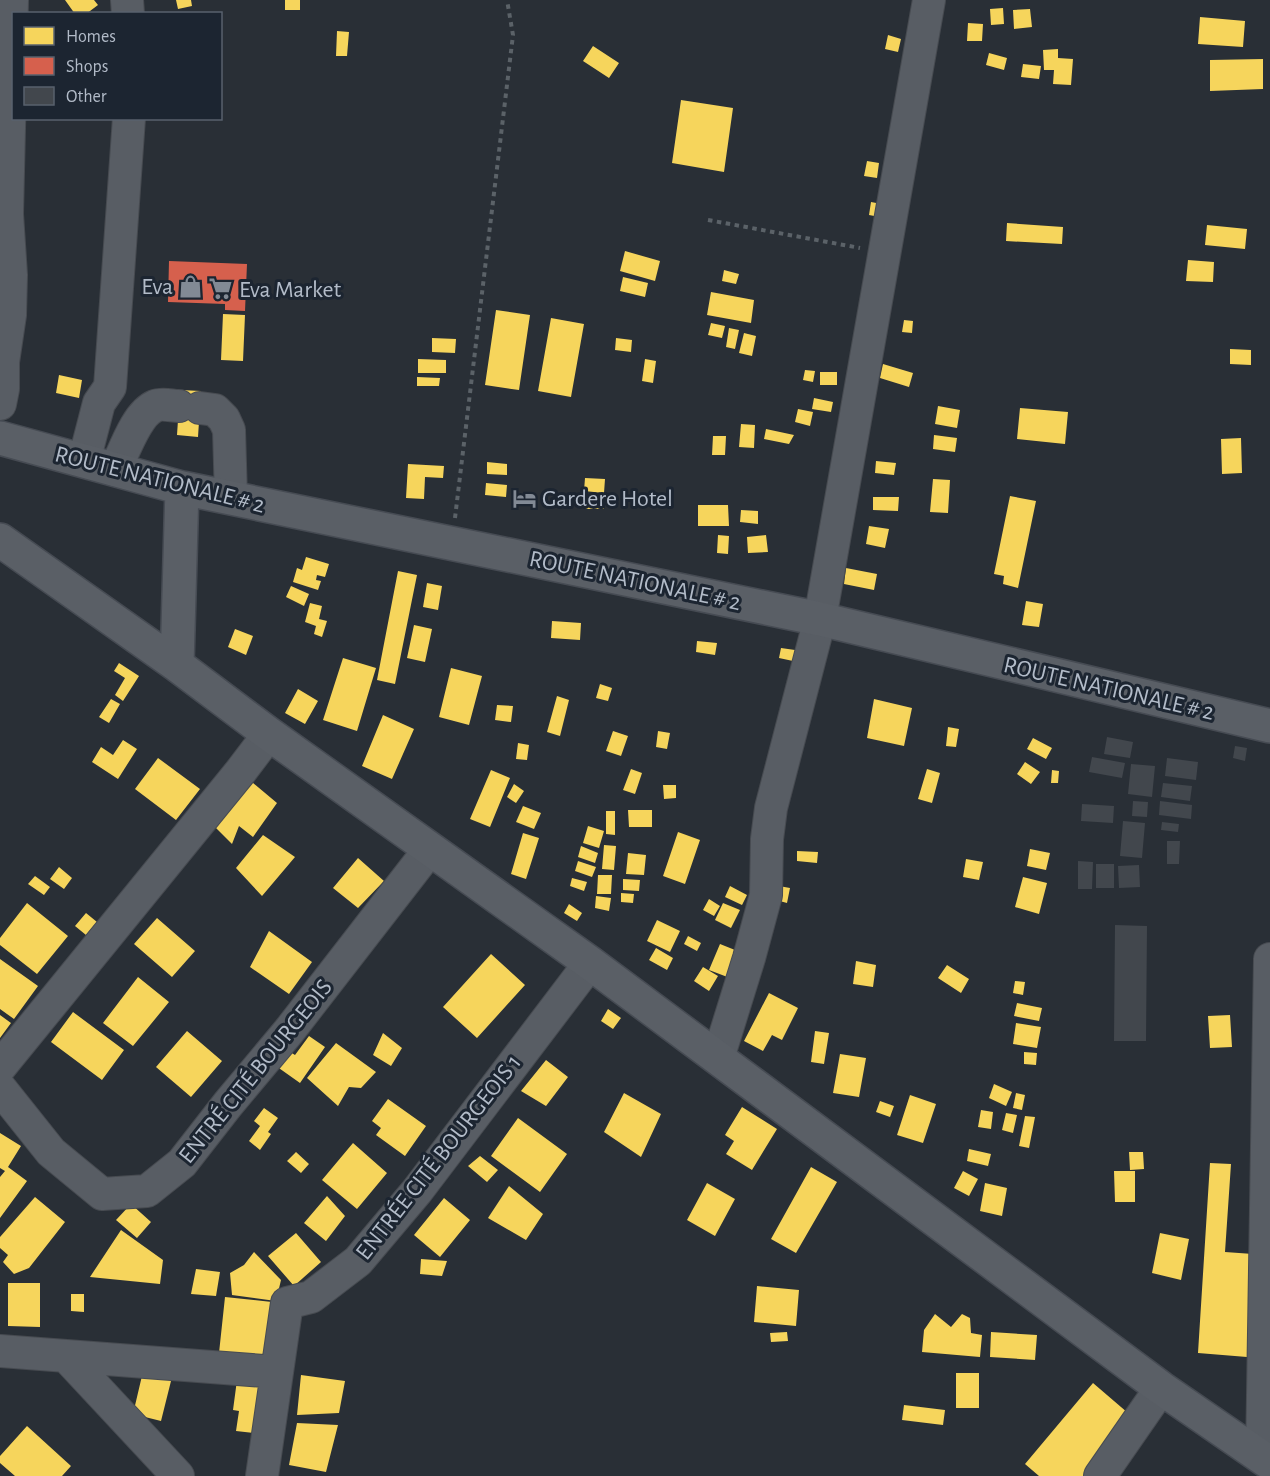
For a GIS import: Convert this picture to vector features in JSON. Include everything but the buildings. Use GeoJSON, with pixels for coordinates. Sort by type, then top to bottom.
{"type":"FeatureCollection","features":[{"type":"Feature","properties":{"kind":"main road","name":"ROUTE NATIONALE # 2"},"geometry":{"type":"LineString","coordinates":[[0,438],[182,488],[820,619],[1270,726]]}},
{"type":"Feature","properties":{"kind":"main road"},"geometry":{"type":"LineString","coordinates":[[177,665],[182,488]]}},
{"type":"Feature","properties":{"kind":"main road"},"geometry":{"type":"LineString","coordinates":[[0,540],[590,963],[1161,1388],[1266,1460]]}},
{"type":"Feature","properties":{"kind":"street"},"geometry":{"type":"LineString","coordinates":[[0,404],[10,315],[11,275],[7,214],[12,0]]}},
{"type":"Feature","properties":{"kind":"street"},"geometry":{"type":"LineString","coordinates":[[718,1058],[766,895],[766,839],[771,808],[820,619],[929,0]]}},
{"type":"Feature","properties":{"kind":"street"},"geometry":{"type":"LineString","coordinates":[[99,403],[92,383],[109,120]]}},
{"type":"Feature","properties":{"kind":"street"},"geometry":{"type":"LineString","coordinates":[[84,461],[99,403],[110,387],[129,120]]}},
{"type":"Feature","properties":{"kind":"street"},"geometry":{"type":"LineString","coordinates":[[115,470],[137,423],[147,411],[157,405],[215,410],[224,419],[229,430],[231,498]]}},
{"type":"Feature","properties":{"kind":"street"},"geometry":{"type":"LineString","coordinates":[[0,1067],[269,734]]}},
{"type":"Feature","properties":{"kind":"street","name":"ENTRÉ CITÉ BOURGEOIS"},"geometry":{"type":"LineString","coordinates":[[0,1088],[51,1152],[102,1194],[147,1191],[182,1163],[289,1031],[430,849]]}},
{"type":"Feature","properties":{"kind":"street"},"geometry":{"type":"LineString","coordinates":[[1266,1460],[1270,959]]}},
{"type":"Feature","properties":{"kind":"street","name":"ENTRÉE CITÉ BOURGEOIS 1"},"geometry":{"type":"LineString","coordinates":[[262,1476],[287,1303],[311,1297],[358,1261],[417,1191],[590,963]]}},
{"type":"Feature","properties":{"kind":"street"},"geometry":{"type":"LineString","coordinates":[[0,1352],[277,1372]]}},
{"type":"Feature","properties":{"kind":"street"},"geometry":{"type":"LineString","coordinates":[[67,1357],[178,1476]]}},
{"type":"Feature","properties":{"kind":"street"},"geometry":{"type":"LineString","coordinates":[[1100,1476],[1161,1388]]}},
{"type":"Feature","properties":{"kind":"path"},"geometry":{"type":"LineString","coordinates":[[452,542],[513,35],[507,0]]}},
{"type":"Feature","properties":{"kind":"path"},"geometry":{"type":"LineString","coordinates":[[708,220],[884,253]]}},
{"type":"Feature","properties":{"kind":"place","name":"Eva"},"geometry":{"type":"Point","coordinates":[191,286]}},
{"type":"Feature","properties":{"kind":"place","name":"Eva Market"},"geometry":{"type":"Point","coordinates":[221,289]}},
{"type":"Feature","properties":{"kind":"place","name":"Gardere Hotel"},"geometry":{"type":"Point","coordinates":[524,498]}}]}
